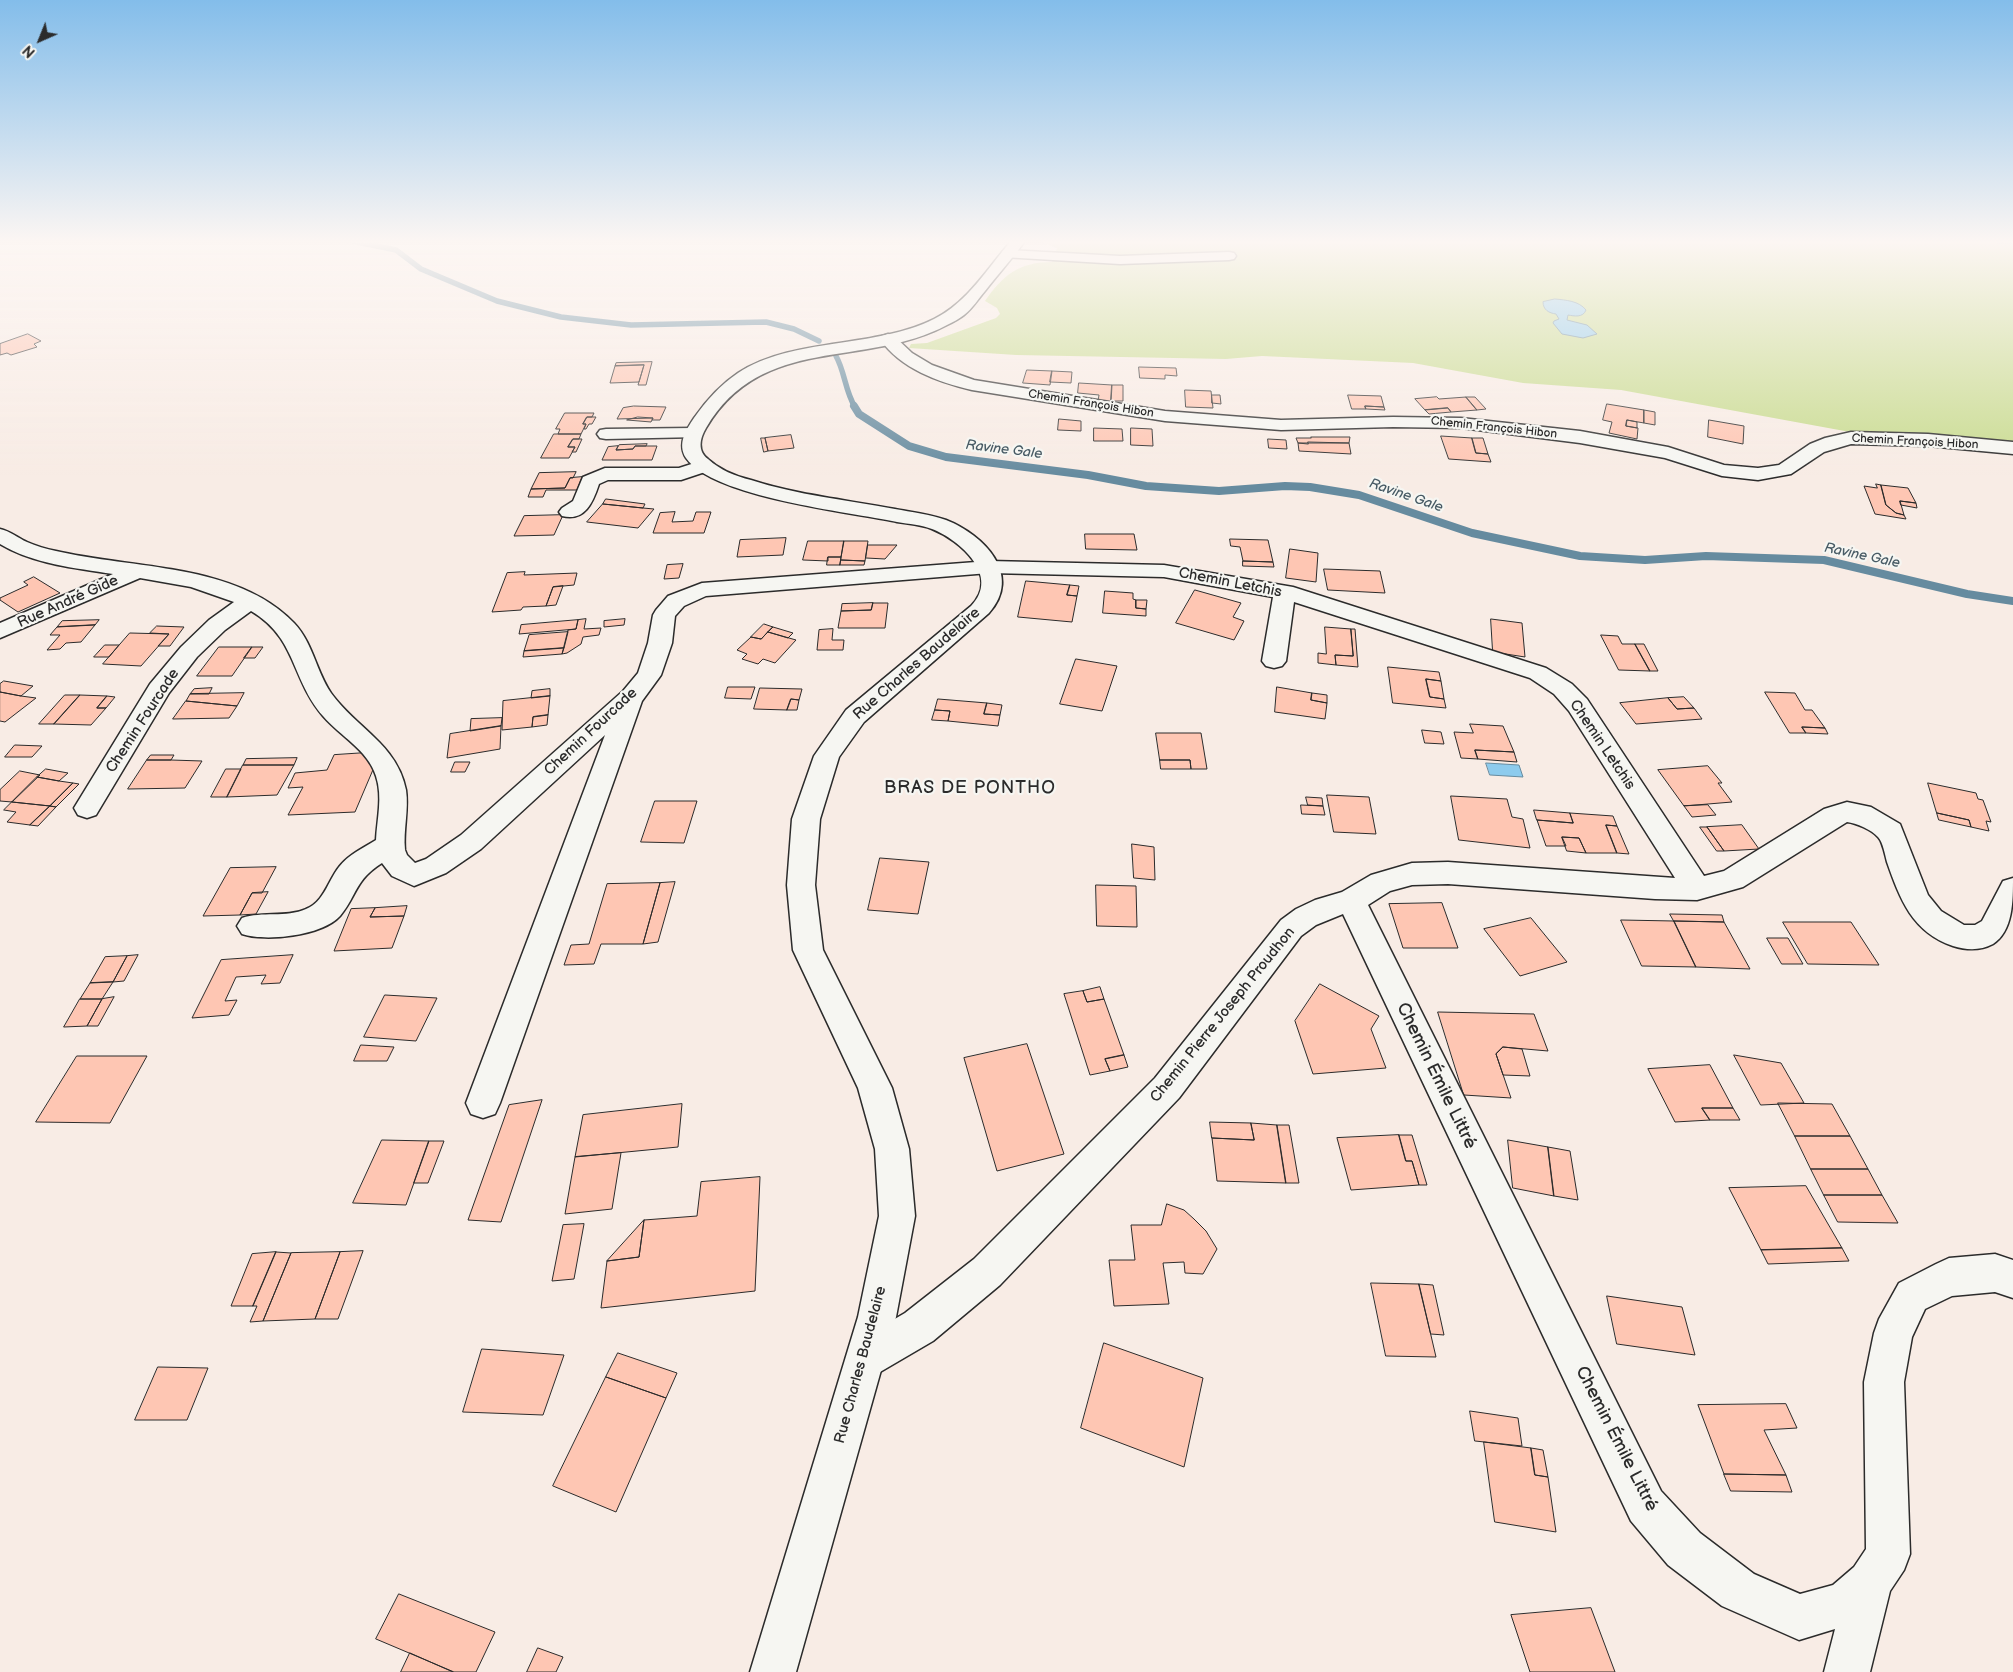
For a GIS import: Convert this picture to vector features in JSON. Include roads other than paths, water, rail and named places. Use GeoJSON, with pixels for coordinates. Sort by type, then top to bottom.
{"type":"FeatureCollection","features":[{"type":"Feature","properties":{"kind":"street"},"geometry":{"type":"LineString","coordinates":[[948,319],[924,329],[888,339],[795,357],[764,366],[741,378],[717,399],[692,433],[691,446],[696,460],[704,466],[742,484],[777,493],[938,524],[958,534],[976,547],[989,567]]}},
{"type":"Feature","properties":{"kind":"street","name":"Chemin François Hibon"},"geometry":{"type":"LineString","coordinates":[[888,339],[900,353],[918,366],[944,377],[972,385],[1165,416],[1280,425],[1402,422],[1462,423],[1590,439],[1683,456],[1722,470],[1740,473],[1758,474],[1784,470],[1817,448],[1832,442],[1851,438],[2010,441]]}},
{"type":"Feature","properties":{"kind":"street"},"geometry":{"type":"LineString","coordinates":[[606,434],[692,433]]}},
{"type":"Feature","properties":{"kind":"street"},"geometry":{"type":"LineString","coordinates":[[569,512],[582,504],[590,481],[605,474],[681,474],[704,466]]}},
{"type":"Feature","properties":{"kind":"street"},"geometry":{"type":"LineString","coordinates":[[0,535],[24,548],[48,556],[192,581],[250,600],[265,608],[288,629],[296,642],[321,698],[338,716],[370,743],[380,756],[389,772],[393,792],[393,811],[388,838],[390,846],[368,858],[350,875],[335,903],[323,914],[306,921],[252,926]]}},
{"type":"Feature","properties":{"kind":"street","name":"Chemin Letchis"},"geometry":{"type":"LineString","coordinates":[[989,567],[1164,571],[1285,592],[1538,673],[1563,689],[1578,706],[1696,889]]}},
{"type":"Feature","properties":{"kind":"street","name":"Chemin Fourcade"},"geometry":{"type":"LineString","coordinates":[[390,846],[400,866],[406,872],[414,875],[436,866],[471,842],[632,697],[649,675],[660,643],[664,615],[676,600],[688,594],[702,590],[989,567]]}},
{"type":"Feature","properties":{"kind":"street","name":"Rue Charles Baudelaire"},"geometry":{"type":"LineString","coordinates":[[773,1672],[866,1358],[877,1317],[897,1216],[892,1149],[875,1088],[808,950],[801,885],[806,819],[826,756],[855,716],[984,605],[992,585],[989,567]]}},
{"type":"Feature","properties":{"kind":"street","name":"Rue André Gide"},"geometry":{"type":"LineString","coordinates":[[0,631],[136,572]]}},
{"type":"Feature","properties":{"kind":"street"},"geometry":{"type":"LineString","coordinates":[[1274,661],[1285,592]]}},
{"type":"Feature","properties":{"kind":"street","name":"Chemin Fourcade"},"geometry":{"type":"LineString","coordinates":[[88,808],[159,689],[189,652],[217,625],[250,600]]}},
{"type":"Feature","properties":{"kind":"street"},"geometry":{"type":"LineString","coordinates":[[483,1103],[632,697]]}},
{"type":"Feature","properties":{"kind":"street"},"geometry":{"type":"LineString","coordinates":[[1696,889],[1733,879],[1834,816],[1847,812],[1861,814],[1890,831],[1915,900],[1930,919],[1956,935],[1970,938],[1982,936],[1992,929],[2013,889]]}},
{"type":"Feature","properties":{"kind":"street","name":"Chemin Pierre Joseph Proudhon"},"geometry":{"type":"LineString","coordinates":[[866,1358],[919,1327],[987,1272],[1167,1088],[1291,928],[1306,917],[1325,908],[1351,901],[1381,883],[1412,874],[1448,873],[1655,888],[1696,889]]}},
{"type":"Feature","properties":{"kind":"street","name":"Chemin Émile Littré"},"geometry":{"type":"LineString","coordinates":[[1351,901],[1646,1506],[1684,1549],[1738,1590],[1799,1616],[1845,1604],[1870,1583],[1888,1554],[1884,1382],[1893,1333],[1912,1296],[1950,1277],[1995,1273],[2013,1279]]}},
{"type":"Feature","properties":{"kind":"street"},"geometry":{"type":"LineString","coordinates":[[1847,1672],[1870,1583]]}},
{"type":"Feature","properties":{"kind":"water"},"geometry":{"type":"Polygon","coordinates":[[[1567,319],[1587,325],[1597,334],[1583,338],[1562,334],[1553,323],[1554,321],[1567,319]]]}},
{"type":"Feature","properties":{"kind":"water"},"geometry":{"type":"Polygon","coordinates":[[[1486,763],[1519,765],[1523,777],[1490,775],[1486,763]]]}},
{"type":"Feature","properties":{"kind":"waterway","name":"Ravine Gale"},"geometry":{"type":"LineString","coordinates":[[579,319],[631,325],[766,322],[794,329],[819,341]]}},
{"type":"Feature","properties":{"kind":"waterway","name":"Ravine Gale"},"geometry":{"type":"LineString","coordinates":[[836,356],[855,407]]}},
{"type":"Feature","properties":{"kind":"waterway","name":"Ravine Gale"},"geometry":{"type":"LineString","coordinates":[[854,406],[859,414],[909,446],[946,457],[1088,475],[1146,486],[1219,491],[1285,486],[1310,487],[1359,495],[1472,533],[1580,556],[1645,560],[1706,556],[1824,560],[1967,594],[2013,601]]}},
{"type":"Feature","properties":{"kind":"district","name":"BRAS DE PONTHO"},"geometry":{"type":"Point","coordinates":[970,788]}}]}
